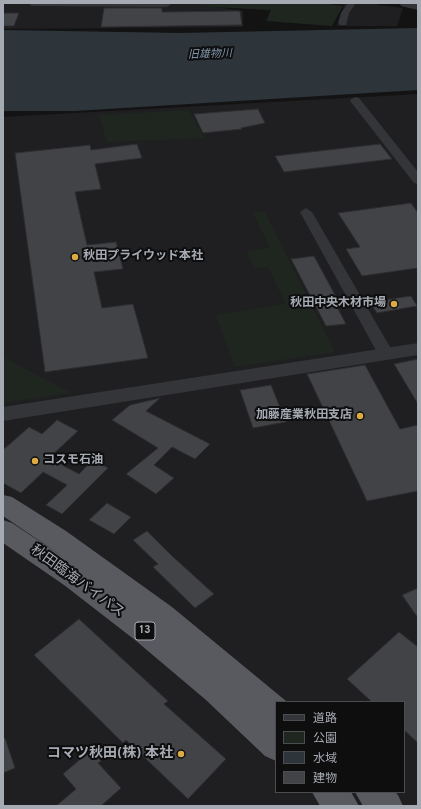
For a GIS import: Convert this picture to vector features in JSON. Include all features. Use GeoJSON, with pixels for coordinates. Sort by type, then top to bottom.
{"type":"FeatureCollection","features":[{"type":"Feature","properties":{"kind":"highway","name":"秋田臨海バイパス"},"geometry":{"type":"LineString","coordinates":[[3,504],[57,538],[162,615],[275,710]]}},
{"type":"Feature","properties":{"kind":"highway","name":"秋田臨海バイパス"},"geometry":{"type":"LineString","coordinates":[[3,530],[73,577],[145,631],[216,691],[275,745]]}},
{"type":"Feature","properties":{"kind":"highway"},"geometry":{"type":"LineString","coordinates":[[329,793],[343,806]]}},
{"type":"Feature","properties":{"kind":"highway"},"geometry":{"type":"LineString","coordinates":[[372,793],[387,806]]}},
{"type":"Feature","properties":{"kind":"street"},"geometry":{"type":"LineString","coordinates":[[32,3],[167,4]]}},
{"type":"Feature","properties":{"kind":"street"},"geometry":{"type":"LineString","coordinates":[[343,23],[346,13],[352,3]]}},
{"type":"Feature","properties":{"kind":"street"},"geometry":{"type":"LineString","coordinates":[[404,3],[418,7]]}},
{"type":"Feature","properties":{"kind":"street"},"geometry":{"type":"LineString","coordinates":[[355,100],[418,180]]}},
{"type":"Feature","properties":{"kind":"street"},"geometry":{"type":"LineString","coordinates":[[306,212],[386,354]]}},
{"type":"Feature","properties":{"kind":"street"},"geometry":{"type":"LineString","coordinates":[[3,414],[418,349]]}},
{"type":"Feature","properties":{"kind":"shaded area"},"geometry":{"type":"Polygon","coordinates":[[[3,3],[190,3],[243,11],[243,27],[3,29],[3,3]]]}},
{"type":"Feature","properties":{"kind":"shaded area"},"geometry":{"type":"Polygon","coordinates":[[[328,3],[379,3],[378,5],[403,8],[397,26],[337,26],[344,5],[328,3]]]}},
{"type":"Feature","properties":{"kind":"shaded area"},"geometry":{"type":"Polygon","coordinates":[[[418,94],[418,806],[3,806],[3,117],[418,94]]]}},
{"type":"Feature","properties":{"kind":"green space"},"geometry":{"type":"Polygon","coordinates":[[[190,3],[322,3],[343,6],[332,26],[266,21],[271,10],[211,7],[190,3]]]}},
{"type":"Feature","properties":{"kind":"green space"},"geometry":{"type":"Polygon","coordinates":[[[189,110],[204,138],[107,142],[99,115],[189,110]]]}},
{"type":"Feature","properties":{"kind":"green space"},"geometry":{"type":"Polygon","coordinates":[[[265,212],[335,352],[235,367],[216,315],[286,304],[268,267],[254,268],[247,251],[270,248],[253,213],[265,212]]]}},
{"type":"Feature","properties":{"kind":"green space"},"geometry":{"type":"Polygon","coordinates":[[[3,357],[71,393],[3,403],[3,357]]]}},
{"type":"Feature","properties":{"kind":"water","name":"旧雄物川"},"geometry":{"type":"Polygon","coordinates":[[[418,28],[418,90],[74,111],[3,111],[3,30],[180,33],[418,28]]]}},
{"type":"Feature","properties":{"kind":"building"},"geometry":{"type":"Polygon","coordinates":[[[104,8],[162,8],[162,12],[240,11],[242,25],[101,27],[104,8]]]}},
{"type":"Feature","properties":{"kind":"building"},"geometry":{"type":"Polygon","coordinates":[[[3,13],[19,13],[14,26],[3,26],[3,13]]]}},
{"type":"Feature","properties":{"kind":"building"},"geometry":{"type":"Polygon","coordinates":[[[258,109],[265,123],[241,128],[242,129],[203,133],[194,114],[258,109]]]}},
{"type":"Feature","properties":{"kind":"building","name":"秋田プライウッド本社"},"geometry":{"type":"Polygon","coordinates":[[[137,144],[142,158],[95,164],[101,189],[75,192],[87,245],[116,242],[123,269],[94,272],[102,308],[133,304],[148,358],[45,372],[15,153],[90,145],[91,150],[137,144]]]}},
{"type":"Feature","properties":{"kind":"building"},"geometry":{"type":"Polygon","coordinates":[[[380,144],[392,159],[284,172],[275,156],[380,144]]]}},
{"type":"Feature","properties":{"kind":"building"},"geometry":{"type":"Polygon","coordinates":[[[411,203],[418,213],[418,268],[362,276],[346,249],[360,247],[338,213],[411,203]]]}},
{"type":"Feature","properties":{"kind":"building"},"geometry":{"type":"Polygon","coordinates":[[[314,256],[341,306],[337,307],[346,324],[326,326],[291,259],[314,256]]]}},
{"type":"Feature","properties":{"kind":"building","name":"秋田中央木材市場"},"geometry":{"type":"Polygon","coordinates":[[[411,296],[417,306],[377,313],[370,302],[411,296]]]}},
{"type":"Feature","properties":{"kind":"building"},"geometry":{"type":"Polygon","coordinates":[[[418,359],[418,404],[394,364],[418,359]]]}},
{"type":"Feature","properties":{"kind":"building","name":"加藤産業秋田支店"},"geometry":{"type":"Polygon","coordinates":[[[365,365],[400,429],[418,425],[418,491],[367,501],[307,374],[365,365]]]}},
{"type":"Feature","properties":{"kind":"building"},"geometry":{"type":"Polygon","coordinates":[[[271,385],[286,422],[253,428],[240,390],[271,385]]]}},
{"type":"Feature","properties":{"kind":"building"},"geometry":{"type":"Polygon","coordinates":[[[160,398],[146,411],[210,444],[195,459],[172,447],[154,465],[174,478],[156,494],[126,474],[158,448],[112,420],[130,405],[160,398]]]}},
{"type":"Feature","properties":{"kind":"building"},"geometry":{"type":"Polygon","coordinates":[[[57,420],[78,431],[49,458],[79,474],[93,460],[108,468],[62,514],[46,505],[67,485],[43,472],[21,493],[3,483],[3,450],[29,427],[42,434],[57,420]]]}},
{"type":"Feature","properties":{"kind":"building"},"geometry":{"type":"Polygon","coordinates":[[[107,503],[131,517],[114,534],[89,520],[107,503]]]}},
{"type":"Feature","properties":{"kind":"building"},"geometry":{"type":"Polygon","coordinates":[[[147,531],[214,594],[195,608],[153,567],[158,564],[133,540],[147,531]]]}},
{"type":"Feature","properties":{"kind":"building"},"geometry":{"type":"Polygon","coordinates":[[[418,588],[418,618],[402,595],[418,588]]]}},
{"type":"Feature","properties":{"kind":"building"},"geometry":{"type":"Polygon","coordinates":[[[79,619],[168,701],[164,704],[226,759],[188,799],[126,740],[123,743],[34,655],[79,619]]]}},
{"type":"Feature","properties":{"kind":"building"},"geometry":{"type":"Polygon","coordinates":[[[399,632],[418,647],[418,743],[405,731],[405,701],[371,701],[347,679],[399,632]]]}},
{"type":"Feature","properties":{"kind":"building"},"geometry":{"type":"Polygon","coordinates":[[[3,738],[5,738],[15,768],[3,773],[3,738]]]}},
{"type":"Feature","properties":{"kind":"building"},"geometry":{"type":"Polygon","coordinates":[[[91,750],[101,761],[98,763],[121,788],[101,806],[56,806],[76,789],[63,774],[91,750]]]}},
{"type":"Feature","properties":{"kind":"place","name":"秋田プライウッド本社"},"geometry":{"type":"Point","coordinates":[75,257]}},
{"type":"Feature","properties":{"kind":"place","name":"秋田中央木材市場"},"geometry":{"type":"Point","coordinates":[394,304]}},
{"type":"Feature","properties":{"kind":"place","name":"加藤産業秋田支店"},"geometry":{"type":"Point","coordinates":[360,416]}},
{"type":"Feature","properties":{"kind":"place","name":"コスモ石油"},"geometry":{"type":"Point","coordinates":[35,461]}},
{"type":"Feature","properties":{"kind":"place","name":"コマツ秋田(株) 本社"},"geometry":{"type":"Point","coordinates":[181,754]}}]}
